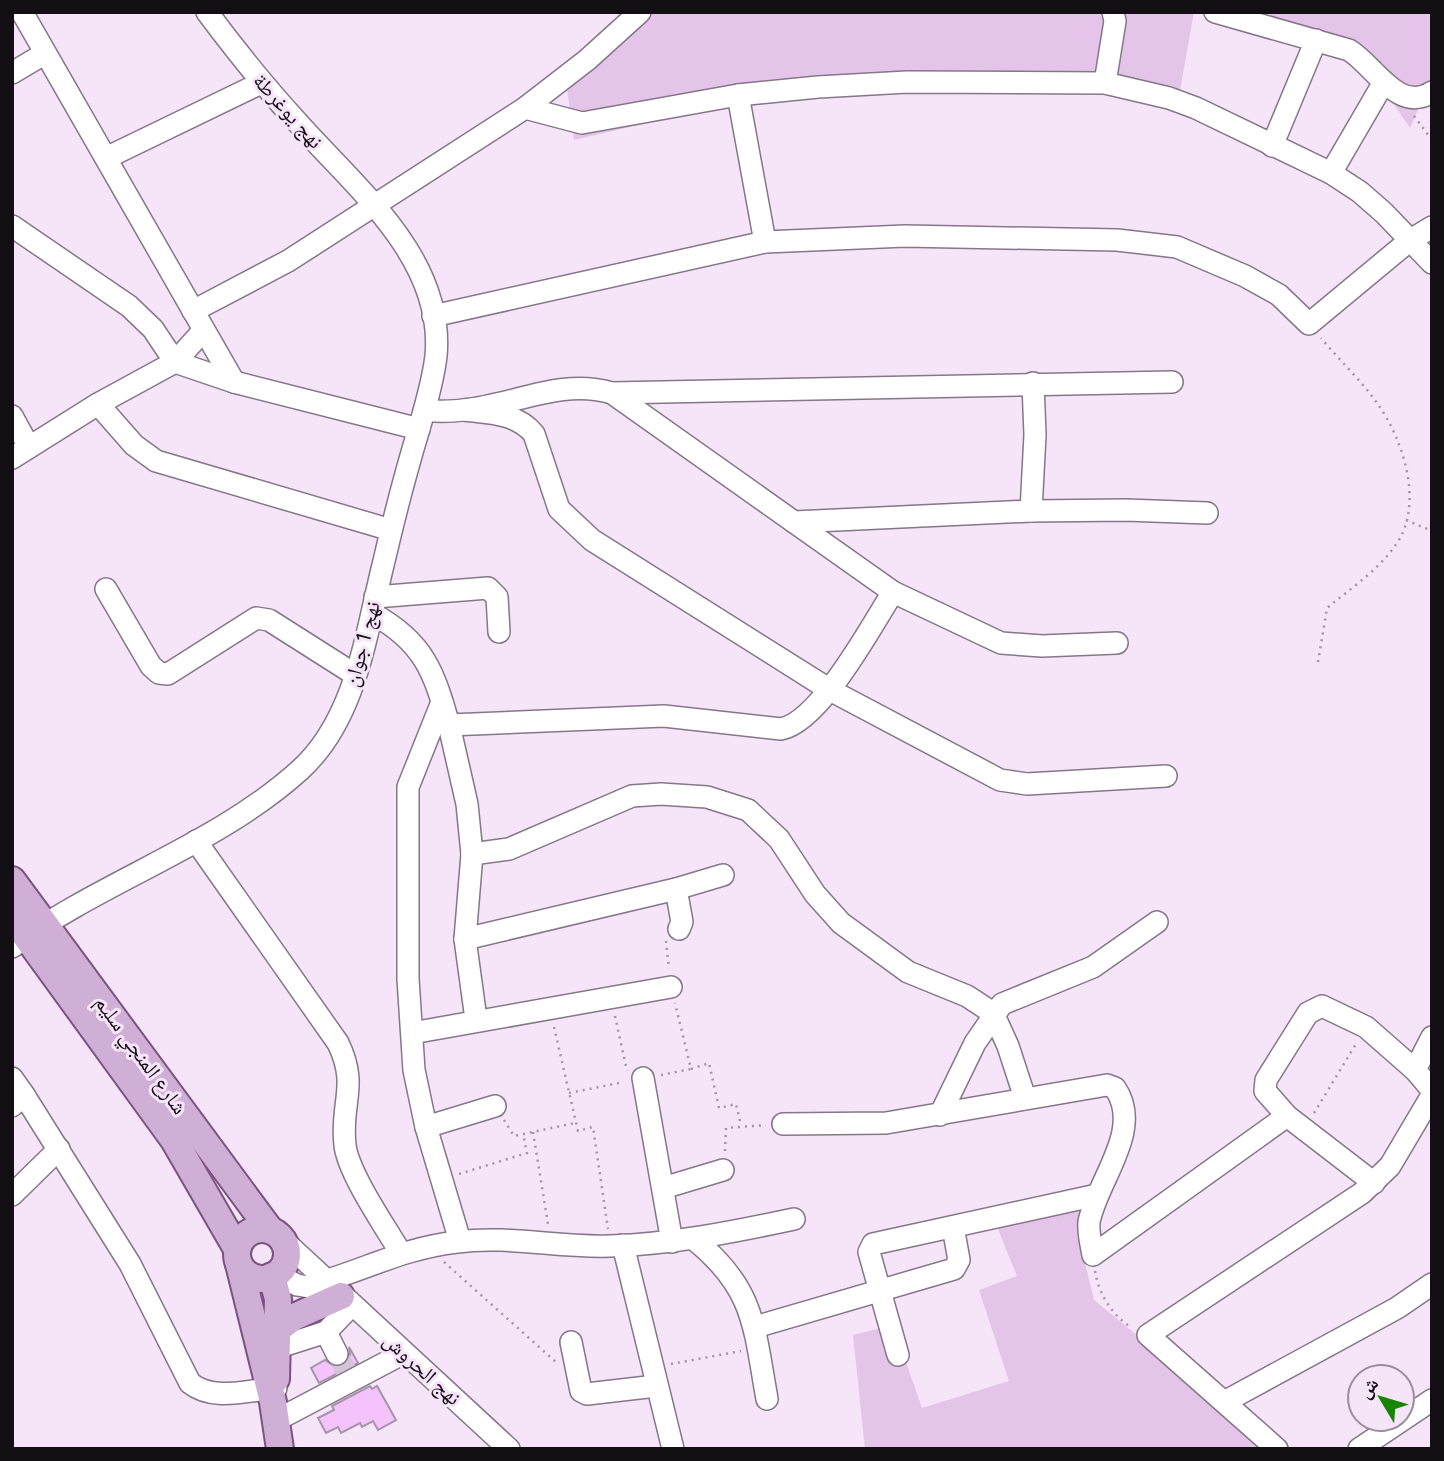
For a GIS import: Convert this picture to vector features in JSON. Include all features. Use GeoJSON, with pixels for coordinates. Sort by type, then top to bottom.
{"type":"FeatureCollection","features":[{"type":"Feature","properties":{"kind":"main road","name":"شارع المنجي سليم"},"geometry":{"type":"LineString","coordinates":[[12,880],[24,931],[174,1140],[238,1257],[273,1400]]}},
{"type":"Feature","properties":{"kind":"main road","name":"شارع المنجي سليم"},"geometry":{"type":"LineString","coordinates":[[24,931],[277,1236]]}},
{"type":"Feature","properties":{"kind":"main road"},"geometry":{"type":"LineString","coordinates":[[274,1275],[257,1278],[238,1257],[249,1232],[277,1236],[287,1256],[274,1275],[278,1299],[273,1400],[280,1449]]}},
{"type":"Feature","properties":{"kind":"main road"},"geometry":{"type":"LineString","coordinates":[[277,1339],[303,1312],[334,1292]]}},
{"type":"Feature","properties":{"kind":"street"},"geometry":{"type":"LineString","coordinates":[[22,12],[234,382]]}},
{"type":"Feature","properties":{"kind":"street","name":"نهج يوغرطة"},"geometry":{"type":"LineString","coordinates":[[207,12],[261,83],[374,205]]}},
{"type":"Feature","properties":{"kind":"street"},"geometry":{"type":"LineString","coordinates":[[193,312],[288,261],[525,108],[587,60],[640,12]]}},
{"type":"Feature","properties":{"kind":"street"},"geometry":{"type":"LineString","coordinates":[[1105,83],[1115,21],[1113,12]]}},
{"type":"Feature","properties":{"kind":"street"},"geometry":{"type":"LineString","coordinates":[[1215,12],[1356,54],[1398,94],[1413,97],[1432,92]]}},
{"type":"Feature","properties":{"kind":"street"},"geometry":{"type":"LineString","coordinates":[[1272,146],[1316,40]]}},
{"type":"Feature","properties":{"kind":"street"},"geometry":{"type":"LineString","coordinates":[[12,73],[44,54]]}},
{"type":"Feature","properties":{"kind":"street"},"geometry":{"type":"LineString","coordinates":[[525,108],[582,123],[737,95],[907,82],[1105,83],[1187,104],[1331,173],[1360,192],[1432,263]]}},
{"type":"Feature","properties":{"kind":"street"},"geometry":{"type":"LineString","coordinates":[[1331,173],[1384,82]]}},
{"type":"Feature","properties":{"kind":"street"},"geometry":{"type":"LineString","coordinates":[[106,158],[261,83]]}},
{"type":"Feature","properties":{"kind":"street"},"geometry":{"type":"LineString","coordinates":[[737,95],[765,242]]}},
{"type":"Feature","properties":{"kind":"street","name":"نهج 1 جوان"},"geometry":{"type":"LineString","coordinates":[[24,931],[197,841],[301,769],[327,739],[343,713],[374,606],[436,356],[433,316],[419,275],[400,238],[374,205]]}},
{"type":"Feature","properties":{"kind":"street"},"geometry":{"type":"LineString","coordinates":[[12,226],[129,306],[153,329],[174,362],[234,382],[422,420],[567,387],[592,388],[612,393],[1172,382]]}},
{"type":"Feature","properties":{"kind":"street"},"geometry":{"type":"LineString","coordinates":[[433,316],[765,242],[842,236],[905,236],[1152,242],[1177,247],[1245,276],[1279,295],[1309,324],[1409,241],[1432,227]]}},
{"type":"Feature","properties":{"kind":"street"},"geometry":{"type":"LineString","coordinates":[[12,416],[21,453],[98,404],[174,362],[203,331]]}},
{"type":"Feature","properties":{"kind":"street"},"geometry":{"type":"LineString","coordinates":[[1031,511],[1035,435],[1032,383]]}},
{"type":"Feature","properties":{"kind":"street"},"geometry":{"type":"LineString","coordinates":[[612,393],[757,499],[893,592],[1001,643],[1042,646],[1117,643]]}},
{"type":"Feature","properties":{"kind":"street"},"geometry":{"type":"LineString","coordinates":[[98,404],[134,445],[156,461],[391,530]]}},
{"type":"Feature","properties":{"kind":"street"},"geometry":{"type":"LineString","coordinates":[[464,410],[494,413],[523,422],[534,434],[554,497],[568,520],[592,540],[830,690],[1000,780],[1027,784],[1166,776]]}},
{"type":"Feature","properties":{"kind":"street"},"geometry":{"type":"LineString","coordinates":[[794,522],[1031,511],[1207,513]]}},
{"type":"Feature","properties":{"kind":"street"},"geometry":{"type":"LineString","coordinates":[[374,606],[488,588],[497,597],[499,632]]}},
{"type":"Feature","properties":{"kind":"street"},"geometry":{"type":"LineString","coordinates":[[106,589],[150,666],[159,673],[168,674],[256,618],[269,620],[354,674]]}},
{"type":"Feature","properties":{"kind":"street"},"geometry":{"type":"LineString","coordinates":[[449,725],[664,716],[781,729],[794,724],[830,690],[893,592]]}},
{"type":"Feature","properties":{"kind":"street"},"geometry":{"type":"LineString","coordinates":[[374,606],[418,648],[435,674],[449,725],[467,804],[472,854],[465,939],[475,1020]]}},
{"type":"Feature","properties":{"kind":"street"},"geometry":{"type":"LineString","coordinates":[[442,702],[408,787],[408,979],[414,1070],[426,1127],[460,1241]]}},
{"type":"Feature","properties":{"kind":"street"},"geometry":{"type":"LineString","coordinates":[[472,854],[509,849],[632,796],[662,794],[707,797],[748,810],[765,822],[815,894],[841,923],[908,972],[967,996],[993,1013],[1008,1046],[1025,1098]]}},
{"type":"Feature","properties":{"kind":"street"},"geometry":{"type":"LineString","coordinates":[[197,841],[338,1043],[347,1061],[351,1082],[345,1148],[352,1168],[400,1252]]}},
{"type":"Feature","properties":{"kind":"street"},"geometry":{"type":"LineString","coordinates":[[465,939],[676,889],[723,875]]}},
{"type":"Feature","properties":{"kind":"street"},"geometry":{"type":"LineString","coordinates":[[676,889],[682,922],[679,929]]}},
{"type":"Feature","properties":{"kind":"street"},"geometry":{"type":"LineString","coordinates":[[940,1115],[948,1093],[993,1013],[1014,997],[1093,967],[1157,922]]}},
{"type":"Feature","properties":{"kind":"street"},"geometry":{"type":"LineString","coordinates":[[412,1033],[671,987]]}},
{"type":"Feature","properties":{"kind":"street"},"geometry":{"type":"LineString","coordinates":[[1277,1449],[1226,1401],[1148,1335],[1374,1183],[1403,1147],[1432,1093],[1415,1070],[1366,1027],[1322,1006],[1314,1007],[1264,1085],[1265,1091],[1296,1122],[1374,1183]]}},
{"type":"Feature","properties":{"kind":"street"},"geometry":{"type":"LineString","coordinates":[[1415,1070],[1432,1037]]}},
{"type":"Feature","properties":{"kind":"street"},"geometry":{"type":"LineString","coordinates":[[643,1078],[672,1242]]}},
{"type":"Feature","properties":{"kind":"street"},"geometry":{"type":"LineString","coordinates":[[783,1124],[852,1126],[940,1115],[1107,1085],[1115,1087],[1122,1097],[1122,1137],[1097,1195],[1090,1222],[1093,1255],[1296,1122]]}},
{"type":"Feature","properties":{"kind":"street"},"geometry":{"type":"LineString","coordinates":[[16,1093],[59,1149],[130,1264],[190,1383],[200,1391],[273,1400],[351,1379],[404,1353]]}},
{"type":"Feature","properties":{"kind":"street"},"geometry":{"type":"LineString","coordinates":[[426,1127],[495,1106]]}},
{"type":"Feature","properties":{"kind":"street"},"geometry":{"type":"LineString","coordinates":[[12,1195],[59,1149]]}},
{"type":"Feature","properties":{"kind":"street"},"geometry":{"type":"LineString","coordinates":[[663,1188],[723,1170]]}},
{"type":"Feature","properties":{"kind":"street"},"geometry":{"type":"LineString","coordinates":[[898,1355],[869,1252],[873,1244],[1097,1195]]}},
{"type":"Feature","properties":{"kind":"street"},"geometry":{"type":"LineString","coordinates":[[274,1275],[297,1285],[334,1292],[400,1252],[426,1246],[507,1238],[551,1245],[672,1242],[695,1240],[794,1219]]}},
{"type":"Feature","properties":{"kind":"street"},"geometry":{"type":"LineString","coordinates":[[755,1327],[882,1292],[958,1266],[953,1227]]}},
{"type":"Feature","properties":{"kind":"street","name":"نهج الحروش"},"geometry":{"type":"LineString","coordinates":[[277,1236],[334,1292],[509,1449]]}},
{"type":"Feature","properties":{"kind":"street"},"geometry":{"type":"LineString","coordinates":[[695,1240],[729,1271],[755,1327],[767,1399]]}},
{"type":"Feature","properties":{"kind":"street"},"geometry":{"type":"LineString","coordinates":[[617,1245],[673,1449]]}},
{"type":"Feature","properties":{"kind":"street"},"geometry":{"type":"LineString","coordinates":[[1226,1401],[1397,1308],[1432,1284]]}},
{"type":"Feature","properties":{"kind":"street"},"geometry":{"type":"LineString","coordinates":[[334,1292],[326,1332],[337,1354]]}},
{"type":"Feature","properties":{"kind":"street"},"geometry":{"type":"LineString","coordinates":[[277,1339],[326,1332]]}},
{"type":"Feature","properties":{"kind":"street"},"geometry":{"type":"LineString","coordinates":[[571,1342],[581,1391],[587,1394],[653,1377]]}},
{"type":"Feature","properties":{"kind":"street"},"geometry":{"type":"LineString","coordinates":[[1359,1449],[1432,1400]]}},
{"type":"Feature","properties":{"kind":"path"},"geometry":{"type":"LineString","coordinates":[[1309,324],[1377,402],[1393,430],[1409,488],[1406,520],[1398,541],[1381,564],[1327,608],[1318,662]]}},
{"type":"Feature","properties":{"kind":"path"},"geometry":{"type":"LineString","coordinates":[[1406,520],[1432,531]]}},
{"type":"Feature","properties":{"kind":"path"},"geometry":{"type":"LineString","coordinates":[[679,929],[664,931],[671,987],[691,1069]]}},
{"type":"Feature","properties":{"kind":"path"},"geometry":{"type":"LineString","coordinates":[[569,1093],[629,1081],[611,998]]}},
{"type":"Feature","properties":{"kind":"path"},"geometry":{"type":"LineString","coordinates":[[550,1007],[578,1131],[593,1127],[617,1245]]}},
{"type":"Feature","properties":{"kind":"path"},"geometry":{"type":"LineString","coordinates":[[1296,1122],[1366,1027]]}},
{"type":"Feature","properties":{"kind":"path"},"geometry":{"type":"LineString","coordinates":[[643,1078],[709,1063],[719,1108],[736,1104],[741,1125]]}},
{"type":"Feature","properties":{"kind":"path"},"geometry":{"type":"LineString","coordinates":[[514,1136],[576,1123]]}},
{"type":"Feature","properties":{"kind":"path"},"geometry":{"type":"LineString","coordinates":[[723,1170],[726,1128],[783,1124]]}},
{"type":"Feature","properties":{"kind":"path"},"geometry":{"type":"LineString","coordinates":[[533,1132],[551,1245]]}},
{"type":"Feature","properties":{"kind":"path"},"geometry":{"type":"LineString","coordinates":[[442,1180],[527,1153],[523,1134]]}},
{"type":"Feature","properties":{"kind":"path"},"geometry":{"type":"LineString","coordinates":[[426,1246],[557,1363]]}},
{"type":"Feature","properties":{"kind":"path"},"geometry":{"type":"LineString","coordinates":[[1093,1255],[1098,1288],[1114,1313],[1128,1326]]}},
{"type":"Feature","properties":{"kind":"path"},"geometry":{"type":"LineString","coordinates":[[653,1377],[758,1348]]}},
{"type":"Feature","properties":{"kind":"shaded area"},"geometry":{"type":"Polygon","coordinates":[[[652,12],[1194,12],[1178,102],[1117,93],[895,90],[729,104],[574,140],[567,89],[652,12]]]}},
{"type":"Feature","properties":{"kind":"shaded area"},"geometry":{"type":"Polygon","coordinates":[[[1194,12],[1432,12],[1432,78],[1410,128],[1371,71],[1305,36],[1194,12]]]}},
{"type":"Feature","properties":{"kind":"shaded area"},"geometry":{"type":"Polygon","coordinates":[[[1084,1201],[1077,1230],[1094,1300],[1276,1449],[865,1449],[853,1335],[893,1325],[922,1408],[1009,1381],[979,1290],[1017,1276],[995,1222],[1084,1201]]]}},
{"type":"Feature","properties":{"kind":"building"},"geometry":{"type":"Polygon","coordinates":[[[349,1347],[358,1363],[319,1383],[311,1368],[325,1360],[336,1367],[343,1365],[350,1355],[349,1347]]]}},
{"type":"Feature","properties":{"kind":"building"},"geometry":{"type":"Polygon","coordinates":[[[370,1386],[372,1389],[377,1386],[396,1420],[378,1430],[373,1421],[362,1427],[360,1423],[341,1433],[338,1427],[326,1433],[318,1418],[334,1410],[332,1406],[370,1386]]]}},
{"type":"Feature","properties":{"kind":"tunnel"},"geometry":{"type":"LineString","coordinates":[[337,1354],[349,1376]]}}]}
